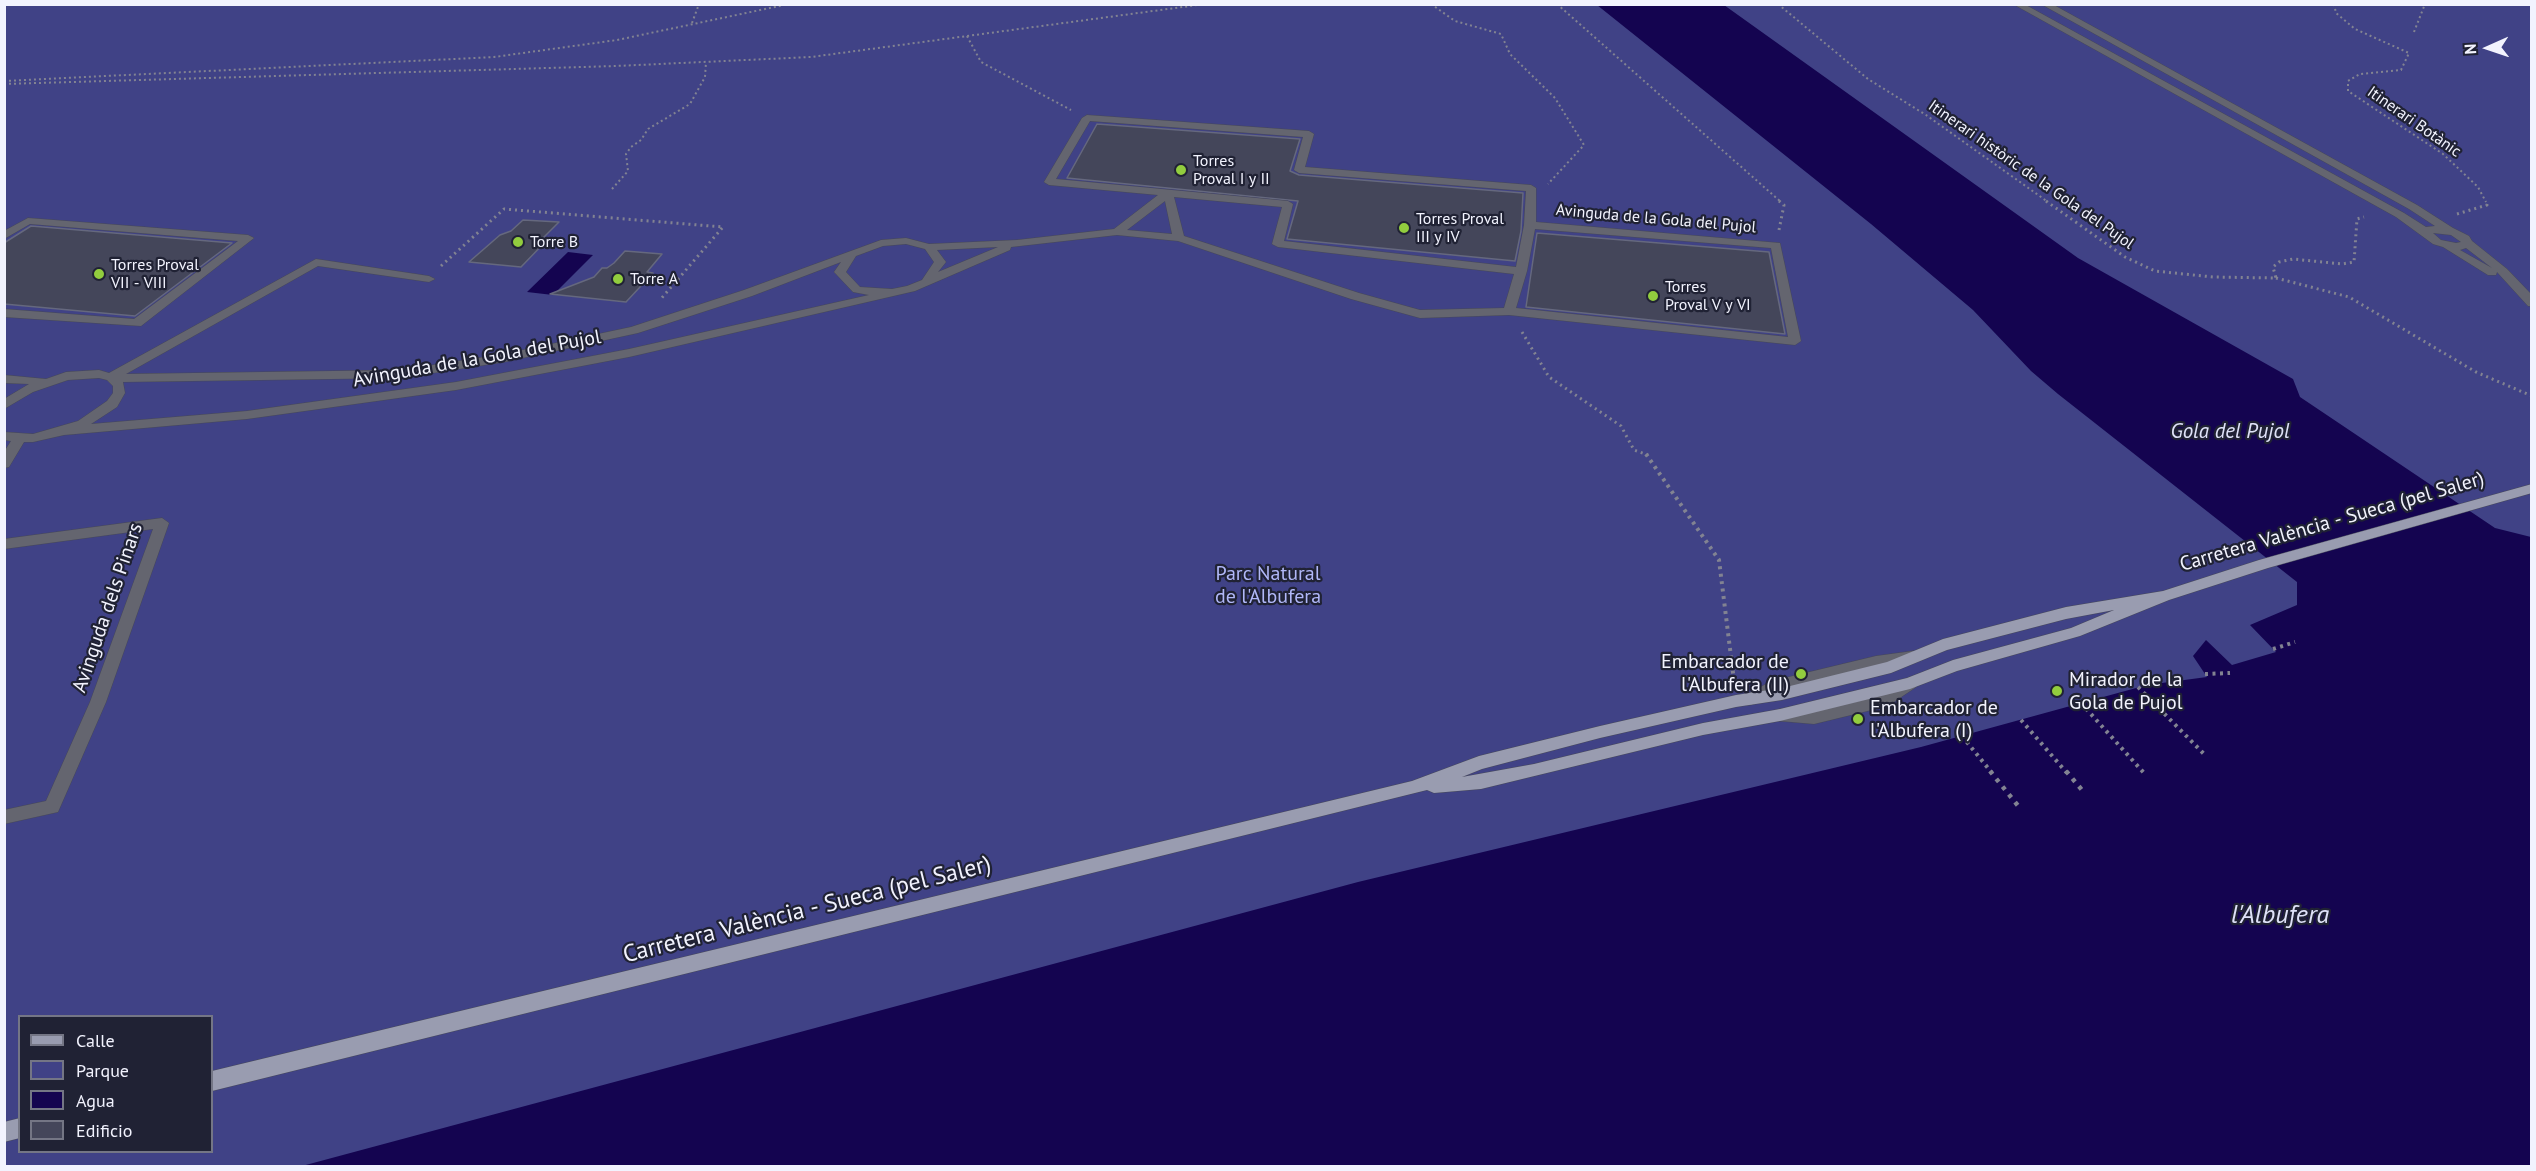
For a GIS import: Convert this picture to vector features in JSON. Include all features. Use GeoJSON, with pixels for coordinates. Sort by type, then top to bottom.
{"type":"FeatureCollection","features":[{"type":"Feature","properties":{"kind":"main road","name":"Carretera València - Sueca (pel Saler)"},"geometry":{"type":"LineString","coordinates":[[1910,683],[1953,666],[2074,632],[2164,596],[2264,564],[2532,488]]}},
{"type":"Feature","properties":{"kind":"main road","name":"Carretera València - Sueca (pel Saler)"},"geometry":{"type":"LineString","coordinates":[[2512,495],[2532,493]]}},
{"type":"Feature","properties":{"kind":"main road","name":"Carretera València - Sueca (pel Saler)"},"geometry":{"type":"LineString","coordinates":[[213,1081],[1414,788],[1479,763],[1600,732],[1743,700],[1782,694],[1891,667],[1942,645],[2066,613],[2164,596]]}},
{"type":"Feature","properties":{"kind":"main road","name":"Carretera València - Sueca (pel Saler)"},"geometry":{"type":"LineString","coordinates":[[1414,788],[1481,782],[1702,729],[1780,715]]}},
{"type":"Feature","properties":{"kind":"street"},"geometry":{"type":"LineString","coordinates":[[2017,4],[2391,211],[2427,233],[2432,239],[2515,287]]}},
{"type":"Feature","properties":{"kind":"street"},"geometry":{"type":"LineString","coordinates":[[2045,4],[2413,207],[2464,238],[2467,243],[2503,271],[2515,287],[2532,303]]}},
{"type":"Feature","properties":{"kind":"street","name":"Avinguda de la Gola del Pujol"},"geometry":{"type":"LineString","coordinates":[[47,381],[84,373],[112,377],[401,374],[504,358],[634,330],[748,293],[881,243],[906,241],[929,247],[1017,243],[1117,232],[1179,238],[1355,297],[1420,314],[1509,311],[1795,341],[1776,245],[1530,225],[1531,188],[1299,170],[1309,134],[1088,118]]}},
{"type":"Feature","properties":{"kind":"street"},"geometry":{"type":"LineString","coordinates":[[1088,118],[1049,182],[1288,204],[1278,244],[1521,271]]}},
{"type":"Feature","properties":{"kind":"street"},"geometry":{"type":"LineString","coordinates":[[1117,232],[1168,193]]}},
{"type":"Feature","properties":{"kind":"street"},"geometry":{"type":"LineString","coordinates":[[1168,193],[1179,238]]}},
{"type":"Feature","properties":{"kind":"street"},"geometry":{"type":"LineString","coordinates":[[4,236],[28,221],[248,238],[137,323],[7,316]]}},
{"type":"Feature","properties":{"kind":"street"},"geometry":{"type":"LineString","coordinates":[[1509,311],[1521,271],[1530,225]]}},
{"type":"Feature","properties":{"kind":"street"},"geometry":{"type":"LineString","coordinates":[[2427,233],[2430,229],[2448,230]]}},
{"type":"Feature","properties":{"kind":"street","name":"Avinguda de la Gola del Pujol"},"geometry":{"type":"LineString","coordinates":[[63,431],[247,415],[456,386],[629,353],[911,289],[1017,243]]}},
{"type":"Feature","properties":{"kind":"street"},"geometry":{"type":"LineString","coordinates":[[2444,244],[2457,247],[2467,243]]}},
{"type":"Feature","properties":{"kind":"street"},"geometry":{"type":"LineString","coordinates":[[926,282],[940,262],[929,247]]}},
{"type":"Feature","properties":{"kind":"street"},"geometry":{"type":"LineString","coordinates":[[852,254],[840,272],[857,290],[892,293]]}},
{"type":"Feature","properties":{"kind":"street"},"geometry":{"type":"LineString","coordinates":[[4,436],[20,439],[63,431],[83,424],[112,404],[118,393],[119,385],[112,377],[316,262],[433,274]]}},
{"type":"Feature","properties":{"kind":"street"},"geometry":{"type":"LineString","coordinates":[[4,379],[47,381]]}},
{"type":"Feature","properties":{"kind":"street"},"geometry":{"type":"LineString","coordinates":[[4,405],[28,389],[47,381]]}},
{"type":"Feature","properties":{"kind":"street"},"geometry":{"type":"LineString","coordinates":[[4,464],[20,439]]}},
{"type":"Feature","properties":{"kind":"street","name":"Avinguda dels Pinars"},"geometry":{"type":"LineString","coordinates":[[4,544],[162,523],[98,702],[52,807],[4,817]]}},
{"type":"Feature","properties":{"kind":"street"},"geometry":{"type":"LineString","coordinates":[[1780,715],[1814,718],[1852,709],[1888,700],[1910,683]]}},
{"type":"Feature","properties":{"kind":"path"},"geometry":{"type":"LineString","coordinates":[[692,23],[699,4]]}},
{"type":"Feature","properties":{"kind":"path"},"geometry":{"type":"LineString","coordinates":[[4,82],[494,57],[617,40],[789,4]]}},
{"type":"Feature","properties":{"kind":"path"},"geometry":{"type":"LineString","coordinates":[[4,82],[811,57],[1204,4]]}},
{"type":"Feature","properties":{"kind":"path"},"geometry":{"type":"LineString","coordinates":[[1431,4],[1455,21],[1501,34],[1510,54],[1555,98],[1584,145],[1548,184],[1531,188]]}},
{"type":"Feature","properties":{"kind":"path"},"geometry":{"type":"LineString","coordinates":[[1557,4],[1784,205],[1776,245]]}},
{"type":"Feature","properties":{"kind":"path","name":"Itinerari històric de la Gola del Pujol"},"geometry":{"type":"LineString","coordinates":[[1778,4],[1868,79],[1926,115],[2125,257],[2155,271],[2213,277],[2276,278],[2349,297],[2476,372],[2532,396]]}},
{"type":"Feature","properties":{"kind":"path","name":"Itinerari Botànic"},"geometry":{"type":"LineString","coordinates":[[2334,4],[2336,13],[2355,29],[2409,53],[2402,70],[2360,75],[2348,81],[2348,91],[2444,154],[2478,187],[2487,205],[2450,216],[2426,204],[2413,207]]}},
{"type":"Feature","properties":{"kind":"path"},"geometry":{"type":"LineString","coordinates":[[2414,32],[2425,4]]}},
{"type":"Feature","properties":{"kind":"path"},"geometry":{"type":"LineString","coordinates":[[967,36],[981,62],[1088,118]]}},
{"type":"Feature","properties":{"kind":"path"},"geometry":{"type":"LineString","coordinates":[[612,189],[628,171],[626,154],[631,147],[641,140],[648,129],[690,104],[705,76],[706,62]]}},
{"type":"Feature","properties":{"kind":"path"},"geometry":{"type":"LineString","coordinates":[[433,274],[504,209],[723,227],[656,306]]}},
{"type":"Feature","properties":{"kind":"path"},"geometry":{"type":"LineString","coordinates":[[2276,278],[2273,267],[2279,262],[2293,259],[2342,264],[2354,262],[2357,219],[2391,211]]}},
{"type":"Feature","properties":{"kind":"path"},"geometry":{"type":"LineString","coordinates":[[1509,311],[1549,377],[1621,426],[1634,450],[1647,454],[1719,560],[1743,700]]}},
{"type":"Feature","properties":{"kind":"path"},"geometry":{"type":"LineString","coordinates":[[2272,649],[2295,642]]}},
{"type":"Feature","properties":{"kind":"path"},"geometry":{"type":"LineString","coordinates":[[2205,674],[2230,673]]}},
{"type":"Feature","properties":{"kind":"path"},"geometry":{"type":"LineString","coordinates":[[2139,687],[2206,756]]}},
{"type":"Feature","properties":{"kind":"path"},"geometry":{"type":"LineString","coordinates":[[2081,703],[2144,773]]}},
{"type":"Feature","properties":{"kind":"path"},"geometry":{"type":"LineString","coordinates":[[2021,720],[2082,790]]}},
{"type":"Feature","properties":{"kind":"path"},"geometry":{"type":"LineString","coordinates":[[1962,736],[2019,807]]}},
{"type":"Feature","properties":{"kind":"green space","name":"Parc Natural de l'Albufera"},"geometry":{"type":"Polygon","coordinates":[[[5,5],[2531,5],[2531,1166],[5,1166],[5,5]]]}},
{"type":"Feature","properties":{"kind":"water","name":"l'Albufera"},"geometry":{"type":"Polygon","coordinates":[[[1597,5],[1724,5],[2078,258],[2293,379],[2300,397],[2495,528],[2531,537],[2531,1166],[302,1166],[1358,882],[1921,747],[2147,685],[2207,677],[2193,656],[2206,640],[2232,665],[2276,652],[2250,625],[2297,605],[2297,582],[2058,394],[2031,371],[1973,310],[1871,224],[1597,5]]]}},
{"type":"Feature","properties":{"kind":"water"},"geometry":{"type":"Polygon","coordinates":[[[568,252],[593,255],[553,295],[527,292],[568,252]]]}},
{"type":"Feature","properties":{"kind":"building"},"geometry":{"type":"Polygon","coordinates":[[[1097,124],[1300,139],[1290,171],[1299,175],[1523,193],[1521,231],[1515,261],[1287,239],[1298,201],[1067,178],[1097,124]]]}},
{"type":"Feature","properties":{"kind":"building","name":"Torre B"},"geometry":{"type":"Polygon","coordinates":[[[523,220],[559,222],[541,240],[547,240],[521,267],[469,262],[500,235],[511,231],[523,220]]]}},
{"type":"Feature","properties":{"kind":"building","name":"Torres Proval VII - VIII"},"geometry":{"type":"Polygon","coordinates":[[[31,226],[232,243],[135,316],[4,304],[4,243],[31,226]]]}},
{"type":"Feature","properties":{"kind":"building","name":"Torres Proval V y VI"},"geometry":{"type":"Polygon","coordinates":[[[1537,233],[1769,252],[1785,334],[1526,307],[1537,233]]]}},
{"type":"Feature","properties":{"kind":"building","name":"Torre A"},"geometry":{"type":"Polygon","coordinates":[[[625,251],[662,254],[647,272],[653,273],[626,302],[550,294],[594,277],[602,268],[607,268],[614,263],[625,251]]]}},
{"type":"Feature","properties":{"kind":"place","name":"Torres Proval I y II"},"geometry":{"type":"Point","coordinates":[1181,170]}},
{"type":"Feature","properties":{"kind":"place","name":"Torres Proval III y IV"},"geometry":{"type":"Point","coordinates":[1404,228]}},
{"type":"Feature","properties":{"kind":"place","name":"Torre B"},"geometry":{"type":"Point","coordinates":[518,242]}},
{"type":"Feature","properties":{"kind":"place","name":"Torres Proval VII - VIII"},"geometry":{"type":"Point","coordinates":[99,274]}},
{"type":"Feature","properties":{"kind":"place","name":"Torre A"},"geometry":{"type":"Point","coordinates":[618,279]}},
{"type":"Feature","properties":{"kind":"place","name":"Torres Proval V y VI"},"geometry":{"type":"Point","coordinates":[1653,296]}},
{"type":"Feature","properties":{"kind":"place","name":"Embarcador de l'Albufera (II)"},"geometry":{"type":"Point","coordinates":[1801,674]}},
{"type":"Feature","properties":{"kind":"place","name":"Mirador de la Gola de Pujol"},"geometry":{"type":"Point","coordinates":[2057,691]}},
{"type":"Feature","properties":{"kind":"place","name":"Embarcador de l'Albufera (I)"},"geometry":{"type":"Point","coordinates":[1858,719]}},
{"type":"Feature","properties":{"kind":"water label","name":"Gola del Pujol"},"geometry":{"type":"Point","coordinates":[2230,432]}}]}
